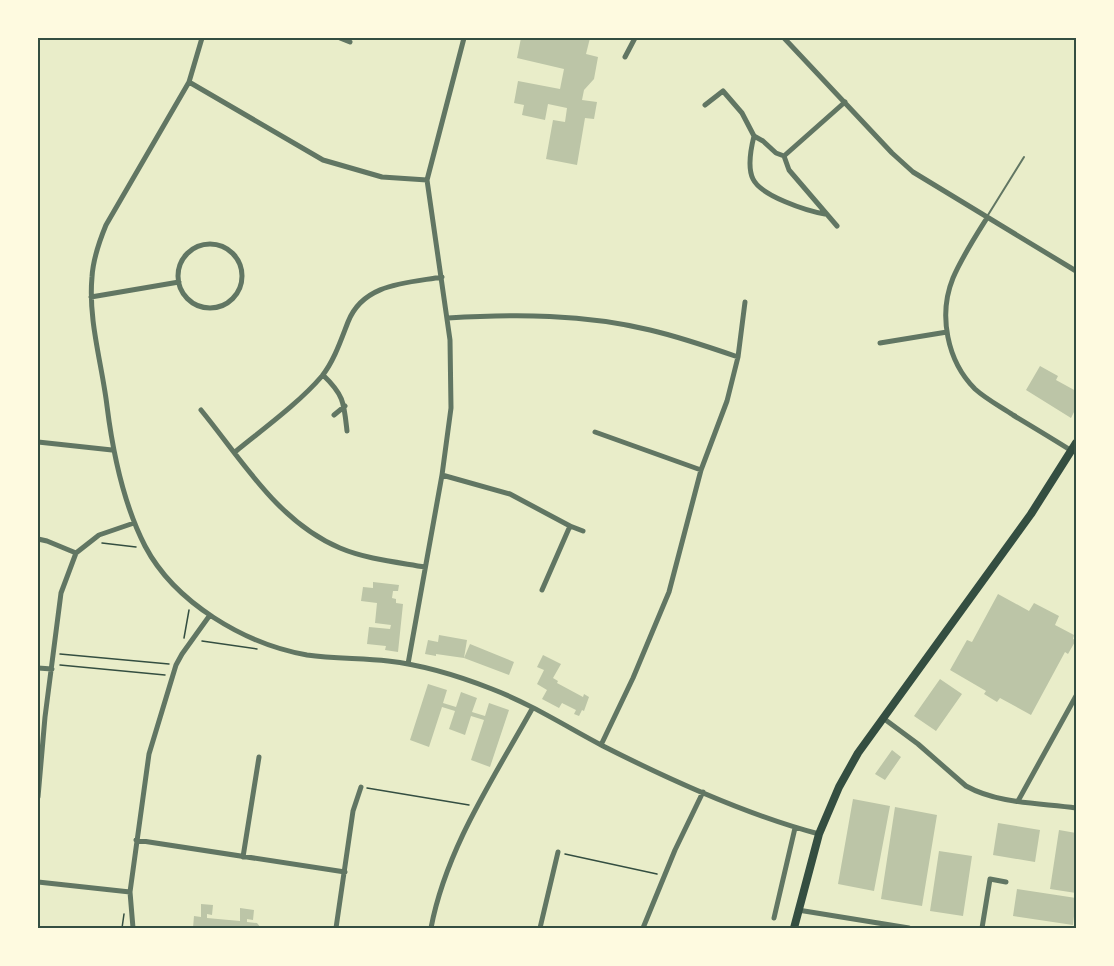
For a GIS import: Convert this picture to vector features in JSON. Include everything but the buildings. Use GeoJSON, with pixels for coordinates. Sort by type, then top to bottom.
{"type":"FeatureCollection","features":[{"type":"Feature","properties":{"kind":"main road"},"geometry":{"type":"LineString","coordinates":[[794,928],[819,834],[839,787],[858,753],[1031,514],[1074,447]]}},
{"type":"Feature","properties":{"kind":"street"},"geometry":{"type":"LineString","coordinates":[[202,38],[189,82],[106,225],[95,259],[91,297],[112,450],[134,523],[146,548],[170,581],[210,615],[231,629],[266,644],[319,656],[408,664],[480,685],[601,745],[704,792],[795,828],[819,834]]}},
{"type":"Feature","properties":{"kind":"street"},"geometry":{"type":"LineString","coordinates":[[340,38],[351,42]]}},
{"type":"Feature","properties":{"kind":"street"},"geometry":{"type":"LineString","coordinates":[[408,664],[442,475],[451,408],[452,363],[448,318],[427,180],[464,38]]}},
{"type":"Feature","properties":{"kind":"street"},"geometry":{"type":"LineString","coordinates":[[625,57],[635,38]]}},
{"type":"Feature","properties":{"kind":"street"},"geometry":{"type":"LineString","coordinates":[[784,38],[892,153],[913,172],[1077,271]]}},
{"type":"Feature","properties":{"kind":"street"},"geometry":{"type":"LineString","coordinates":[[189,82],[323,160],[382,177],[427,180]]}},
{"type":"Feature","properties":{"kind":"street"},"geometry":{"type":"LineString","coordinates":[[705,105],[723,91],[742,113],[754,136],[776,153],[784,156],[789,170],[837,226]]}},
{"type":"Feature","properties":{"kind":"street"},"geometry":{"type":"LineString","coordinates":[[784,156],[845,102]]}},
{"type":"Feature","properties":{"kind":"street"},"geometry":{"type":"LineString","coordinates":[[754,136],[751,147],[751,171],[758,186],[808,211],[825,214]]}},
{"type":"Feature","properties":{"kind":"street"},"geometry":{"type":"LineString","coordinates":[[987,218],[953,279],[946,303],[947,332],[956,361],[976,390],[1074,447]]}},
{"type":"Feature","properties":{"kind":"street"},"geometry":{"type":"LineString","coordinates":[[208,244],[229,249],[237,257],[243,277],[241,287],[228,303],[208,308],[189,300],[182,292],[179,282],[178,271],[188,252],[198,246],[208,244]]}},
{"type":"Feature","properties":{"kind":"street"},"geometry":{"type":"LineString","coordinates":[[235,452],[323,375],[353,312],[364,300],[387,287],[442,278]]}},
{"type":"Feature","properties":{"kind":"street"},"geometry":{"type":"LineString","coordinates":[[91,297],[179,282]]}},
{"type":"Feature","properties":{"kind":"street"},"geometry":{"type":"LineString","coordinates":[[601,745],[633,678],[669,592],[701,470],[728,401],[738,357],[745,302]]}},
{"type":"Feature","properties":{"kind":"street"},"geometry":{"type":"LineString","coordinates":[[448,318],[505,315],[596,321],[668,334],[738,357]]}},
{"type":"Feature","properties":{"kind":"street"},"geometry":{"type":"LineString","coordinates":[[880,343],[947,332]]}},
{"type":"Feature","properties":{"kind":"street"},"geometry":{"type":"LineString","coordinates":[[323,375],[337,388],[345,406],[347,431]]}},
{"type":"Feature","properties":{"kind":"street"},"geometry":{"type":"LineString","coordinates":[[334,415],[345,406]]}},
{"type":"Feature","properties":{"kind":"street"},"geometry":{"type":"LineString","coordinates":[[201,410],[279,506],[308,531],[341,549],[360,555],[425,567]]}},
{"type":"Feature","properties":{"kind":"street"},"geometry":{"type":"LineString","coordinates":[[595,432],[701,470]]}},
{"type":"Feature","properties":{"kind":"street"},"geometry":{"type":"LineString","coordinates":[[38,442],[112,450]]}},
{"type":"Feature","properties":{"kind":"street"},"geometry":{"type":"LineString","coordinates":[[442,475],[510,494],[583,531]]}},
{"type":"Feature","properties":{"kind":"street"},"geometry":{"type":"LineString","coordinates":[[38,797],[38,775],[61,592],[76,553],[99,535],[134,523]]}},
{"type":"Feature","properties":{"kind":"street"},"geometry":{"type":"LineString","coordinates":[[542,590],[570,526]]}},
{"type":"Feature","properties":{"kind":"street"},"geometry":{"type":"LineString","coordinates":[[38,539],[76,553]]}},
{"type":"Feature","properties":{"kind":"street"},"geometry":{"type":"LineString","coordinates":[[133,928],[130,892],[149,754],[176,665],[210,615]]}},
{"type":"Feature","properties":{"kind":"street"},"geometry":{"type":"LineString","coordinates":[[38,668],[52,667]]}},
{"type":"Feature","properties":{"kind":"street"},"geometry":{"type":"LineString","coordinates":[[1018,801],[1077,696]]}},
{"type":"Feature","properties":{"kind":"street"},"geometry":{"type":"LineString","coordinates":[[431,928],[437,900],[461,838],[532,709]]}},
{"type":"Feature","properties":{"kind":"street"},"geometry":{"type":"LineString","coordinates":[[883,718],[918,744],[966,786],[989,795],[1018,801],[1077,808]]}},
{"type":"Feature","properties":{"kind":"street"},"geometry":{"type":"LineString","coordinates":[[243,857],[259,757]]}},
{"type":"Feature","properties":{"kind":"street"},"geometry":{"type":"LineString","coordinates":[[336,928],[353,811],[360,787]]}},
{"type":"Feature","properties":{"kind":"street"},"geometry":{"type":"LineString","coordinates":[[643,928],[664,876],[704,792]]}},
{"type":"Feature","properties":{"kind":"street"},"geometry":{"type":"LineString","coordinates":[[774,918],[795,828]]}},
{"type":"Feature","properties":{"kind":"street"},"geometry":{"type":"LineString","coordinates":[[136,840],[345,872]]}},
{"type":"Feature","properties":{"kind":"street"},"geometry":{"type":"LineString","coordinates":[[540,928],[558,852]]}},
{"type":"Feature","properties":{"kind":"street"},"geometry":{"type":"LineString","coordinates":[[982,928],[990,879],[1006,882]]}},
{"type":"Feature","properties":{"kind":"street"},"geometry":{"type":"LineString","coordinates":[[38,882],[130,892]]}},
{"type":"Feature","properties":{"kind":"street"},"geometry":{"type":"LineString","coordinates":[[798,910],[909,928]]}},
{"type":"Feature","properties":{"kind":"lane"},"geometry":{"type":"LineString","coordinates":[[987,218],[1024,157]]}},
{"type":"Feature","properties":{"kind":"path"},"geometry":{"type":"LineString","coordinates":[[89,542],[146,548]]}},
{"type":"Feature","properties":{"kind":"path"},"geometry":{"type":"LineString","coordinates":[[182,654],[191,600]]}},
{"type":"Feature","properties":{"kind":"path"},"geometry":{"type":"LineString","coordinates":[[192,639],[263,650],[266,644]]}},
{"type":"Feature","properties":{"kind":"path"},"geometry":{"type":"LineString","coordinates":[[53,654],[176,665]]}},
{"type":"Feature","properties":{"kind":"path"},"geometry":{"type":"LineString","coordinates":[[52,667],[172,676]]}},
{"type":"Feature","properties":{"kind":"path"},"geometry":{"type":"LineString","coordinates":[[360,787],[477,807]]}},
{"type":"Feature","properties":{"kind":"path"},"geometry":{"type":"LineString","coordinates":[[558,852],[664,876]]}}]}
